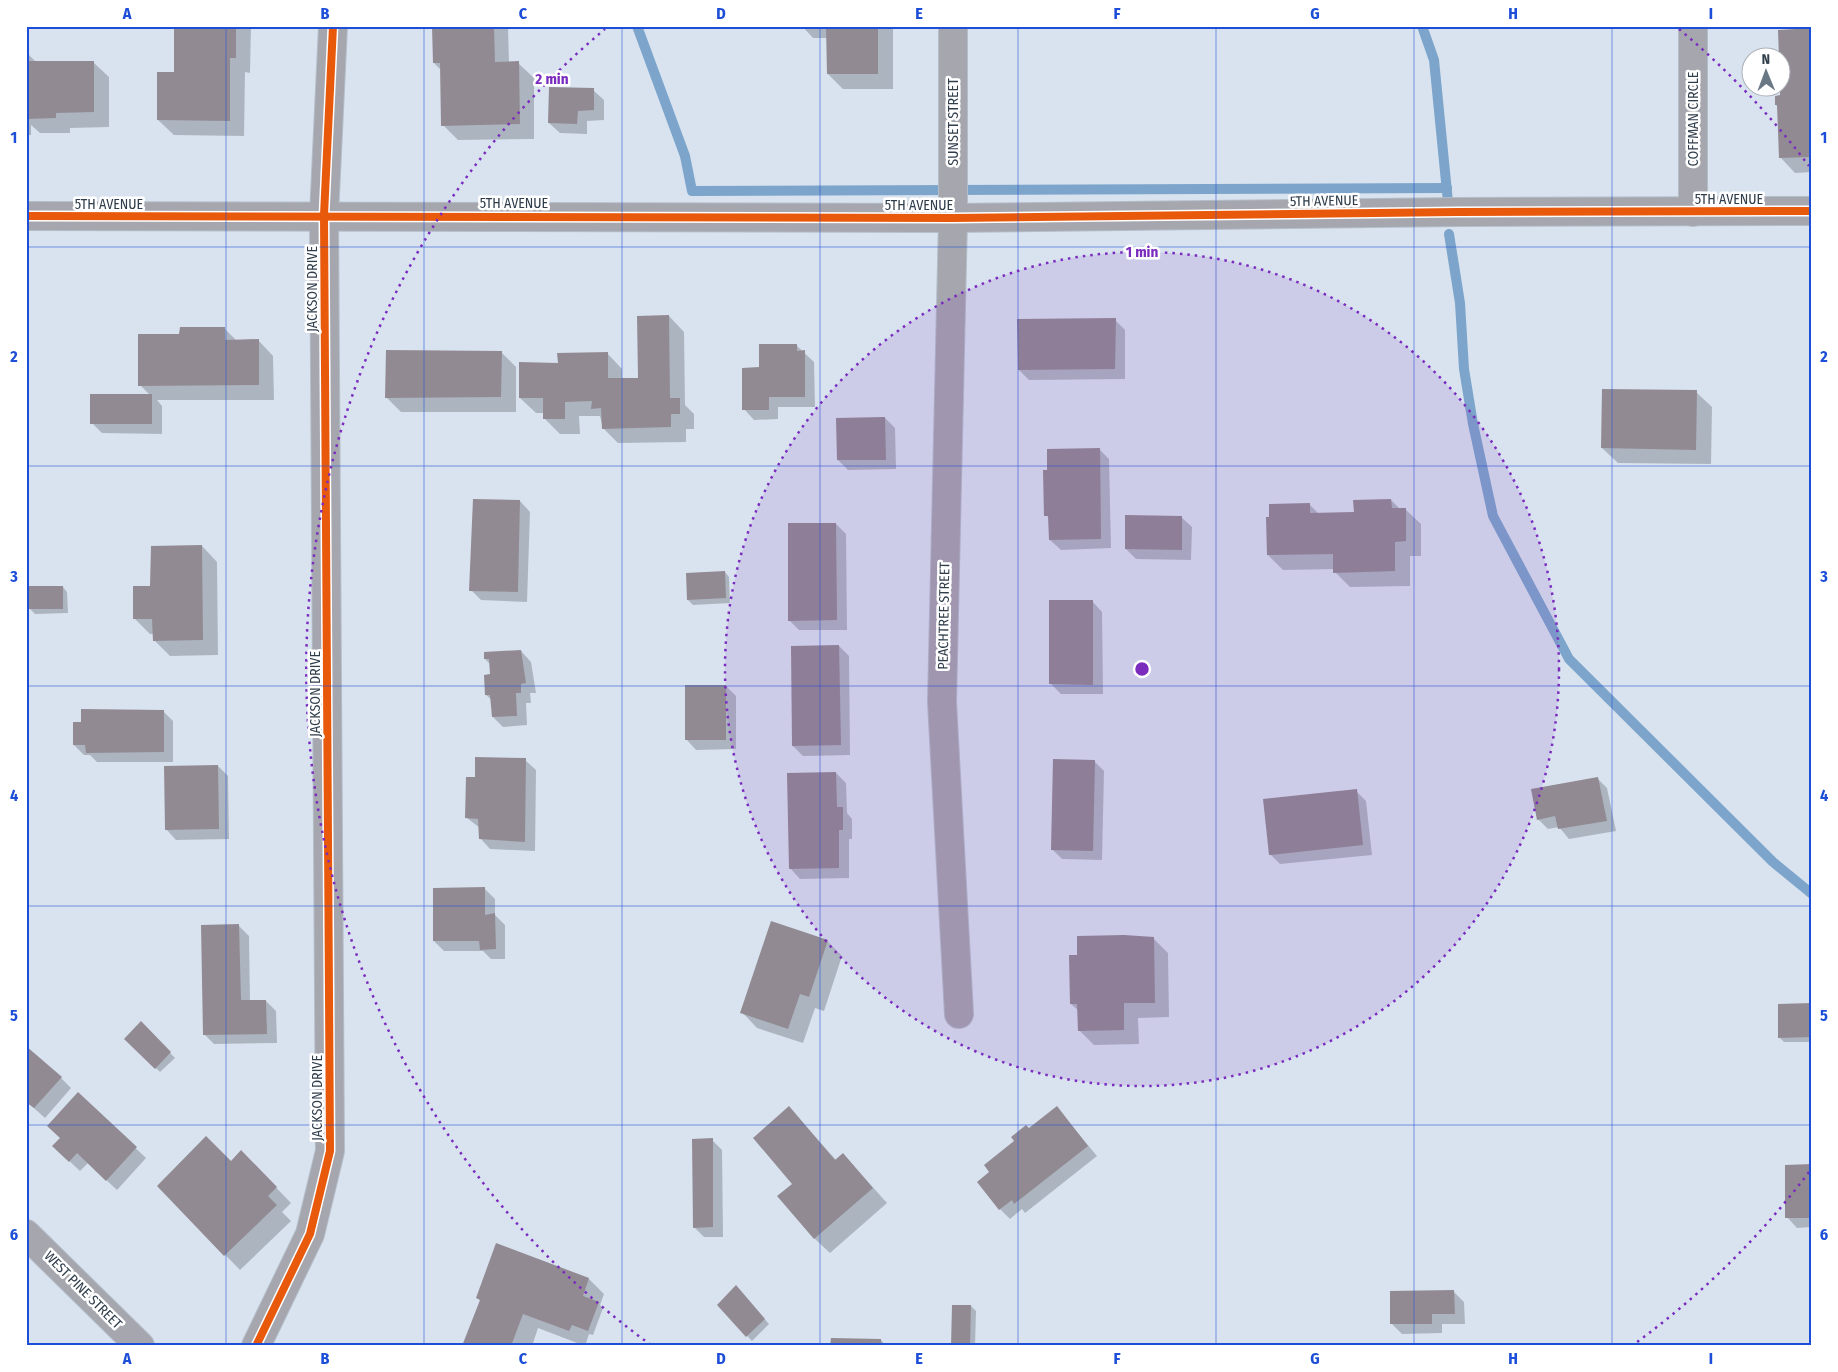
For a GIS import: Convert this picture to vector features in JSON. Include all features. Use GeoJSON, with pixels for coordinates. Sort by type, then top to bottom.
{"type":"FeatureCollection","features":[{"type":"Feature","properties":{"kind":"street","name":"JACKSON DRIVE"},"geometry":{"type":"LineString","coordinates":[[256,1346],[310,1234],[330,1151],[324,215],[333,26]]}},
{"type":"Feature","properties":{"kind":"street","name":"SUNSET STREET"},"geometry":{"type":"LineString","coordinates":[[953,26],[953,218]]}},
{"type":"Feature","properties":{"kind":"street","name":"COFFMAN CIRCLE"},"geometry":{"type":"LineString","coordinates":[[1693,26],[1693,212]]}},
{"type":"Feature","properties":{"kind":"street","name":"5TH AVENUE"},"geometry":{"type":"LineString","coordinates":[[26,216],[324,215],[953,218],[1458,212],[1812,211]]}},
{"type":"Feature","properties":{"kind":"street","name":"PEACHTREE STREET"},"geometry":{"type":"LineString","coordinates":[[953,218],[942,702],[959,1014]]}},
{"type":"Feature","properties":{"kind":"street","name":"WEST PINE STREET"},"geometry":{"type":"LineString","coordinates":[[26,1234],[140,1346]]}},
{"type":"Feature","properties":{"kind":"building"},"geometry":{"type":"Polygon","coordinates":[[[174,26],[236,26],[236,58],[230,58],[230,121],[157,120],[157,72],[174,72],[174,26]]]}},
{"type":"Feature","properties":{"kind":"building"},"geometry":{"type":"Polygon","coordinates":[[[432,26],[494,26],[495,62],[519,61],[520,124],[441,126],[440,63],[433,63],[432,26]]]}},
{"type":"Feature","properties":{"kind":"building"},"geometry":{"type":"Polygon","coordinates":[[[826,26],[878,26],[878,74],[827,74],[826,26]]]}},
{"type":"Feature","properties":{"kind":"building"},"geometry":{"type":"Polygon","coordinates":[[[1812,28],[1812,157],[1779,158],[1777,105],[1775,105],[1775,98],[1790,98],[1790,48],[1779,48],[1778,30],[1812,28]]]}},
{"type":"Feature","properties":{"kind":"building"},"geometry":{"type":"Polygon","coordinates":[[[26,61],[94,61],[94,112],[56,113],[56,118],[26,119],[26,61]]]}},
{"type":"Feature","properties":{"kind":"building"},"geometry":{"type":"Polygon","coordinates":[[[549,87],[594,88],[594,110],[578,111],[577,124],[548,123],[549,87]]]}},
{"type":"Feature","properties":{"kind":"building"},"geometry":{"type":"Polygon","coordinates":[[[669,315],[670,398],[680,398],[680,414],[671,414],[671,427],[602,429],[601,408],[591,409],[592,401],[565,402],[565,419],[543,419],[543,398],[519,398],[519,362],[558,363],[557,353],[608,352],[608,378],[638,378],[637,316],[669,315]]]}},
{"type":"Feature","properties":{"kind":"building"},"geometry":{"type":"Polygon","coordinates":[[[1116,318],[1115,369],[1018,370],[1017,319],[1116,318]]]}},
{"type":"Feature","properties":{"kind":"building"},"geometry":{"type":"Polygon","coordinates":[[[180,327],[225,327],[225,340],[259,339],[259,385],[138,386],[138,334],[179,334],[180,327]]]}},
{"type":"Feature","properties":{"kind":"building"},"geometry":{"type":"Polygon","coordinates":[[[759,344],[797,344],[797,351],[805,350],[805,397],[769,397],[769,410],[742,410],[742,368],[759,367],[759,344]]]}},
{"type":"Feature","properties":{"kind":"building"},"geometry":{"type":"Polygon","coordinates":[[[386,350],[502,351],[501,397],[385,398],[386,350]]]}},
{"type":"Feature","properties":{"kind":"building"},"geometry":{"type":"Polygon","coordinates":[[[1602,389],[1697,390],[1696,450],[1601,448],[1602,389]]]}},
{"type":"Feature","properties":{"kind":"building"},"geometry":{"type":"Polygon","coordinates":[[[90,394],[152,394],[152,424],[90,424],[90,394]]]}},
{"type":"Feature","properties":{"kind":"building"},"geometry":{"type":"Polygon","coordinates":[[[885,417],[886,460],[837,460],[836,418],[885,417]]]}},
{"type":"Feature","properties":{"kind":"building"},"geometry":{"type":"Polygon","coordinates":[[[1100,448],[1101,539],[1049,540],[1048,516],[1044,516],[1043,470],[1047,470],[1047,449],[1100,448]]]}},
{"type":"Feature","properties":{"kind":"building"},"geometry":{"type":"Polygon","coordinates":[[[473,499],[520,500],[518,592],[469,591],[473,499]]]}},
{"type":"Feature","properties":{"kind":"building"},"geometry":{"type":"Polygon","coordinates":[[[1391,499],[1392,508],[1406,508],[1406,541],[1395,542],[1395,571],[1333,573],[1333,554],[1267,555],[1266,517],[1269,517],[1269,504],[1310,503],[1310,513],[1354,512],[1353,500],[1391,499]]]}},
{"type":"Feature","properties":{"kind":"building"},"geometry":{"type":"Polygon","coordinates":[[[1125,515],[1182,516],[1182,550],[1125,549],[1125,515]]]}},
{"type":"Feature","properties":{"kind":"building"},"geometry":{"type":"Polygon","coordinates":[[[788,523],[836,523],[837,620],[788,621],[788,523]]]}},
{"type":"Feature","properties":{"kind":"building"},"geometry":{"type":"Polygon","coordinates":[[[202,545],[203,640],[153,641],[152,619],[133,619],[133,586],[150,586],[151,546],[202,545]]]}},
{"type":"Feature","properties":{"kind":"building"},"geometry":{"type":"Polygon","coordinates":[[[725,571],[726,598],[687,600],[686,573],[725,571]]]}},
{"type":"Feature","properties":{"kind":"building"},"geometry":{"type":"Polygon","coordinates":[[[29,586],[63,586],[63,609],[29,609],[29,586]]]}},
{"type":"Feature","properties":{"kind":"building"},"geometry":{"type":"Polygon","coordinates":[[[1049,600],[1093,600],[1093,685],[1049,684],[1049,600]]]}},
{"type":"Feature","properties":{"kind":"building"},"geometry":{"type":"Polygon","coordinates":[[[839,645],[841,745],[792,746],[791,646],[839,645]]]}},
{"type":"Feature","properties":{"kind":"building"},"geometry":{"type":"Polygon","coordinates":[[[521,650],[526,683],[521,684],[521,693],[516,693],[517,716],[492,717],[490,695],[485,695],[484,675],[490,674],[489,659],[484,659],[484,652],[521,650]]]}},
{"type":"Feature","properties":{"kind":"building"},"geometry":{"type":"Polygon","coordinates":[[[685,685],[726,685],[726,740],[685,740],[685,685]]]}},
{"type":"Feature","properties":{"kind":"building"},"geometry":{"type":"Polygon","coordinates":[[[81,709],[164,710],[164,752],[86,753],[85,745],[73,745],[73,722],[81,722],[81,709]]]}},
{"type":"Feature","properties":{"kind":"building"},"geometry":{"type":"Polygon","coordinates":[[[475,757],[526,758],[525,842],[479,839],[478,819],[465,818],[466,777],[475,777],[475,757]]]}},
{"type":"Feature","properties":{"kind":"building"},"geometry":{"type":"Polygon","coordinates":[[[1053,759],[1095,760],[1093,851],[1051,850],[1053,759]]]}},
{"type":"Feature","properties":{"kind":"building"},"geometry":{"type":"Polygon","coordinates":[[[218,765],[219,829],[165,830],[164,766],[218,765]]]}},
{"type":"Feature","properties":{"kind":"building"},"geometry":{"type":"Polygon","coordinates":[[[836,772],[837,807],[843,807],[843,830],[839,830],[839,868],[789,869],[787,773],[836,772]]]}},
{"type":"Feature","properties":{"kind":"building"},"geometry":{"type":"Polygon","coordinates":[[[1598,777],[1607,821],[1558,829],[1555,816],[1537,820],[1531,789],[1598,777]]]}},
{"type":"Feature","properties":{"kind":"building"},"geometry":{"type":"Polygon","coordinates":[[[1357,789],[1363,845],[1269,855],[1263,799],[1357,789]]]}},
{"type":"Feature","properties":{"kind":"building"},"geometry":{"type":"Polygon","coordinates":[[[485,887],[485,915],[495,913],[496,949],[480,950],[479,941],[433,941],[433,888],[485,887]]]}},
{"type":"Feature","properties":{"kind":"building"},"geometry":{"type":"Polygon","coordinates":[[[771,921],[828,940],[809,997],[800,994],[788,1029],[740,1013],[771,921]]]}},
{"type":"Feature","properties":{"kind":"building"},"geometry":{"type":"Polygon","coordinates":[[[239,924],[241,1000],[266,1000],[267,1034],[203,1035],[201,925],[239,924]]]}},
{"type":"Feature","properties":{"kind":"building"},"geometry":{"type":"Polygon","coordinates":[[[1124,935],[1154,937],[1155,1003],[1124,1003],[1124,1030],[1078,1031],[1077,1004],[1070,1004],[1069,955],[1077,955],[1077,936],[1124,935]]]}},
{"type":"Feature","properties":{"kind":"building"},"geometry":{"type":"Polygon","coordinates":[[[1812,1003],[1812,1037],[1778,1038],[1778,1004],[1812,1003]]]}},
{"type":"Feature","properties":{"kind":"building"},"geometry":{"type":"Polygon","coordinates":[[[141,1021],[171,1052],[155,1069],[124,1039],[141,1021]]]}},
{"type":"Feature","properties":{"kind":"building"},"geometry":{"type":"Polygon","coordinates":[[[26,1046],[62,1077],[34,1108],[26,1102],[26,1046]]]}},
{"type":"Feature","properties":{"kind":"building"},"geometry":{"type":"Polygon","coordinates":[[[78,1092],[137,1147],[106,1181],[77,1153],[69,1162],[52,1146],[60,1138],[47,1126],[78,1092]]]}},
{"type":"Feature","properties":{"kind":"building"},"geometry":{"type":"Polygon","coordinates":[[[789,1106],[835,1160],[843,1153],[873,1188],[814,1239],[777,1196],[792,1184],[753,1138],[789,1106]]]}},
{"type":"Feature","properties":{"kind":"building"},"geometry":{"type":"Polygon","coordinates":[[[1057,1106],[1088,1146],[1014,1204],[1012,1200],[999,1210],[977,1182],[989,1172],[984,1165],[1014,1141],[1011,1137],[1026,1125],[1029,1128],[1057,1106]]]}},
{"type":"Feature","properties":{"kind":"building"},"geometry":{"type":"Polygon","coordinates":[[[206,1136],[231,1161],[241,1150],[277,1187],[268,1196],[277,1205],[224,1256],[157,1186],[206,1136]]]}},
{"type":"Feature","properties":{"kind":"building"},"geometry":{"type":"Polygon","coordinates":[[[713,1138],[713,1227],[693,1228],[692,1139],[713,1138]]]}},
{"type":"Feature","properties":{"kind":"building"},"geometry":{"type":"Polygon","coordinates":[[[1812,1164],[1812,1218],[1785,1218],[1785,1165],[1812,1164]]]}},
{"type":"Feature","properties":{"kind":"building"},"geometry":{"type":"Polygon","coordinates":[[[496,1243],[589,1278],[583,1296],[599,1302],[588,1331],[572,1325],[569,1331],[523,1314],[511,1346],[462,1346],[480,1300],[476,1298],[496,1243]]]}},
{"type":"Feature","properties":{"kind":"building"},"geometry":{"type":"Polygon","coordinates":[[[736,1285],[765,1319],[746,1337],[717,1305],[736,1285]]]}},
{"type":"Feature","properties":{"kind":"building"},"geometry":{"type":"Polygon","coordinates":[[[1454,1290],[1455,1314],[1432,1314],[1432,1324],[1390,1324],[1390,1291],[1454,1290]]]}},
{"type":"Feature","properties":{"kind":"building"},"geometry":{"type":"Polygon","coordinates":[[[952,1305],[971,1305],[970,1346],[951,1346],[952,1305]]]}},
{"type":"Feature","properties":{"kind":"building"},"geometry":{"type":"Polygon","coordinates":[[[831,1338],[881,1339],[881,1346],[830,1346],[831,1338]]]}},
{"type":"Feature","properties":{"kind":"waterway"},"geometry":{"type":"LineString","coordinates":[[637,26],[685,156],[692,191],[1447,188]]}},
{"type":"Feature","properties":{"kind":"waterway"},"geometry":{"type":"LineString","coordinates":[[1422,26],[1434,60],[1448,202]]}},
{"type":"Feature","properties":{"kind":"waterway"},"geometry":{"type":"LineString","coordinates":[[1449,234],[1460,303],[1464,369],[1473,424],[1493,516],[1569,659],[1773,862],[1812,894]]}},
{"type":"Feature","properties":{"kind":"cycle path"},"geometry":{"type":"LineString","coordinates":[[256,1346],[310,1234],[330,1151],[324,215],[333,26]]}},
{"type":"Feature","properties":{"kind":"cycle path"},"geometry":{"type":"LineString","coordinates":[[26,216],[953,218],[1458,212],[1812,211]]}}]}
